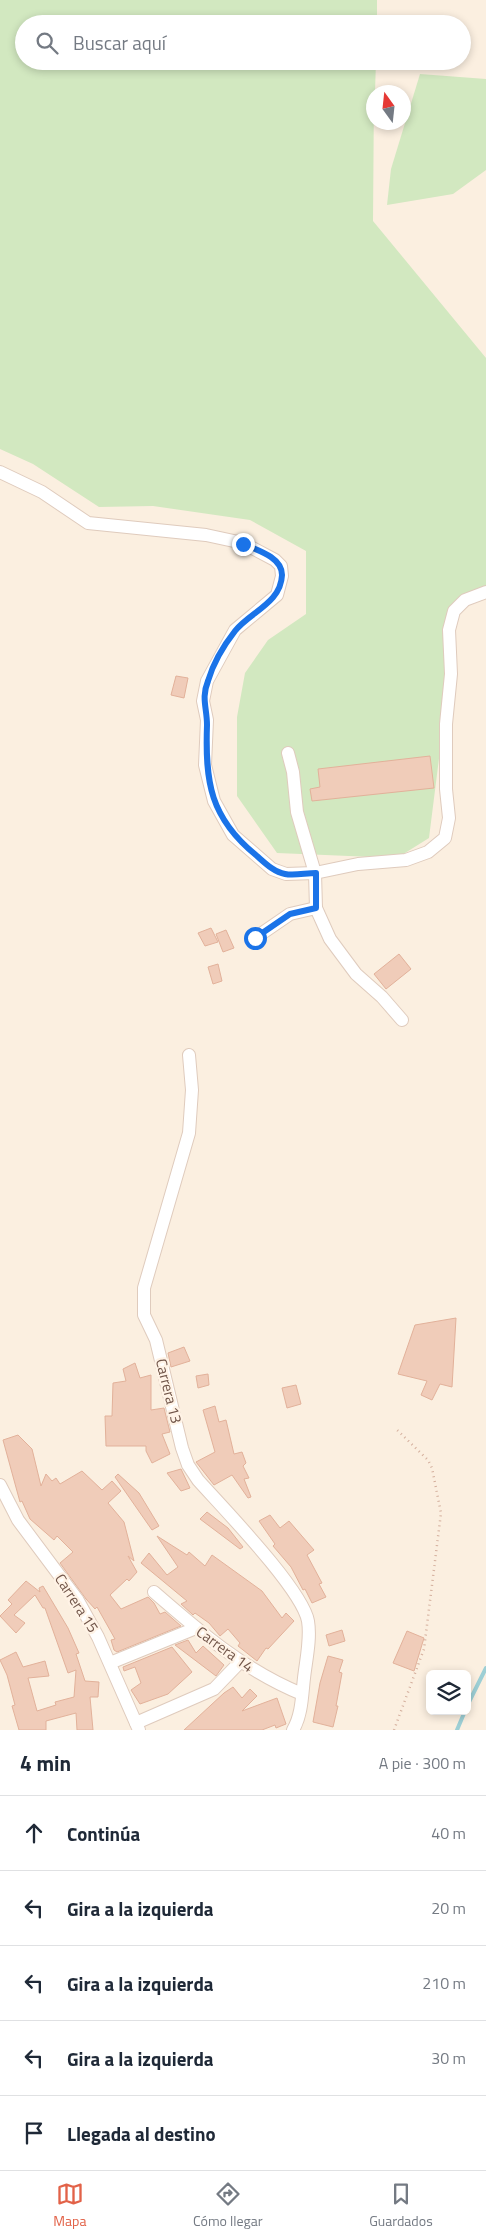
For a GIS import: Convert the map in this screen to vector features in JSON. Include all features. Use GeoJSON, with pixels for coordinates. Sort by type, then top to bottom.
{"type":"FeatureCollection","features":[{"type":"Feature","properties":{"kind":"street"},"geometry":{"type":"LineString","coordinates":[[0,472],[42,492],[88,524],[216,537],[243,544],[276,560],[281,566],[282,576],[276,595],[235,630],[207,681],[203,701],[207,720],[206,765],[214,801],[233,835],[272,869],[286,874],[316,873],[358,864],[406,860],[428,852],[445,838],[449,818],[446,789],[446,724],[452,674],[449,630],[454,612],[465,600],[486,592]]}},
{"type":"Feature","properties":{"kind":"street"},"geometry":{"type":"LineString","coordinates":[[288,753],[293,772],[297,812],[316,873],[316,908],[330,939],[356,974],[402,1020]]}},
{"type":"Feature","properties":{"kind":"street"},"geometry":{"type":"LineString","coordinates":[[255,938],[290,914],[316,908]]}},
{"type":"Feature","properties":{"kind":"street","name":"Carrera 13"},"geometry":{"type":"LineString","coordinates":[[189,1055],[192,1090],[189,1133],[144,1288],[144,1315],[156,1340],[182,1448],[188,1465],[198,1480],[282,1577],[304,1607],[308,1622],[308,1643],[299,1716],[293,1730]]}},
{"type":"Feature","properties":{"kind":"street","name":"Carrera 15"},"geometry":{"type":"LineString","coordinates":[[0,1485],[18,1520],[77,1599],[98,1637],[138,1726]]}},
{"type":"Feature","properties":{"kind":"street","name":"Carrera 14"},"geometry":{"type":"LineString","coordinates":[[154,1592],[240,1662],[277,1684],[302,1694]]}},
{"type":"Feature","properties":{"kind":"street"},"geometry":{"type":"LineString","coordinates":[[110,1664],[196,1628]]}},
{"type":"Feature","properties":{"kind":"street"},"geometry":{"type":"LineString","coordinates":[[138,1726],[214,1689],[240,1662]]}},
{"type":"Feature","properties":{"kind":"path"},"geometry":{"type":"LineString","coordinates":[[394,1428],[428,1460],[432,1468],[441,1512],[424,1649],[394,1730]]}},
{"type":"Feature","properties":{"kind":"green space"},"geometry":{"type":"Polygon","coordinates":[[[0,0],[377,0],[377,15],[15,15],[15,70],[376,70],[375,85],[366,85],[366,130],[374,130],[373,221],[486,358],[486,595],[464,595],[444,635],[447,695],[429,838],[397,858],[277,853],[237,796],[237,717],[245,673],[268,640],[306,614],[306,551],[250,520],[153,506],[99,507],[33,464],[0,449],[0,0]]]}},
{"type":"Feature","properties":{"kind":"green space"},"geometry":{"type":"Polygon","coordinates":[[[420,74],[486,79],[486,170],[453,194],[387,205],[391,169],[403,130],[411,130],[411,103],[420,74]]]}},
{"type":"Feature","properties":{"kind":"building"},"geometry":{"type":"Polygon","coordinates":[[[176,676],[188,678],[184,698],[171,695],[176,676]]]}},
{"type":"Feature","properties":{"kind":"building"},"geometry":{"type":"Polygon","coordinates":[[[430,756],[434,788],[312,801],[310,789],[320,787],[318,769],[430,756]]]}},
{"type":"Feature","properties":{"kind":"building"},"geometry":{"type":"Polygon","coordinates":[[[211,928],[218,942],[205,946],[198,933],[211,928]]]}},
{"type":"Feature","properties":{"kind":"building"},"geometry":{"type":"Polygon","coordinates":[[[226,930],[234,948],[223,952],[216,934],[226,930]]]}},
{"type":"Feature","properties":{"kind":"building"},"geometry":{"type":"Polygon","coordinates":[[[399,954],[411,969],[386,989],[374,974],[399,954]]]}},
{"type":"Feature","properties":{"kind":"building"},"geometry":{"type":"Polygon","coordinates":[[[218,964],[222,981],[213,984],[208,967],[218,964]]]}},
{"type":"Feature","properties":{"kind":"building"},"geometry":{"type":"Polygon","coordinates":[[[456,1318],[452,1387],[440,1384],[432,1400],[421,1395],[427,1381],[398,1374],[415,1325],[456,1318]]]}},
{"type":"Feature","properties":{"kind":"building"},"geometry":{"type":"Polygon","coordinates":[[[184,1347],[190,1361],[171,1367],[168,1353],[184,1347]]]}},
{"type":"Feature","properties":{"kind":"building"},"geometry":{"type":"Polygon","coordinates":[[[135,1363],[140,1378],[151,1375],[151,1410],[164,1408],[170,1432],[162,1434],[170,1454],[152,1463],[146,1451],[146,1446],[106,1446],[105,1416],[112,1416],[113,1383],[126,1381],[123,1369],[135,1363]]]}},
{"type":"Feature","properties":{"kind":"building"},"geometry":{"type":"Polygon","coordinates":[[[208,1374],[209,1385],[198,1388],[196,1376],[208,1374]]]}},
{"type":"Feature","properties":{"kind":"building"},"geometry":{"type":"Polygon","coordinates":[[[296,1385],[301,1404],[287,1408],[282,1388],[296,1385]]]}},
{"type":"Feature","properties":{"kind":"building"},"geometry":{"type":"Polygon","coordinates":[[[215,1406],[219,1422],[226,1420],[234,1454],[242,1452],[246,1463],[243,1466],[249,1478],[244,1479],[251,1497],[248,1498],[232,1475],[214,1485],[196,1462],[215,1452],[203,1410],[215,1406]]]}},
{"type":"Feature","properties":{"kind":"building"},"geometry":{"type":"Polygon","coordinates":[[[18,1435],[32,1449],[41,1486],[46,1474],[52,1481],[56,1478],[60,1484],[82,1471],[102,1490],[112,1481],[121,1491],[108,1503],[124,1522],[134,1561],[128,1556],[137,1572],[129,1581],[127,1579],[110,1595],[121,1609],[148,1597],[160,1614],[165,1612],[181,1626],[117,1652],[114,1650],[111,1640],[115,1639],[97,1607],[95,1609],[86,1599],[60,1563],[73,1552],[57,1536],[54,1540],[30,1519],[22,1501],[20,1502],[3,1440],[18,1435]]]}},
{"type":"Feature","properties":{"kind":"building"},"geometry":{"type":"Polygon","coordinates":[[[181,1469],[190,1488],[181,1491],[167,1473],[181,1469]]]}},
{"type":"Feature","properties":{"kind":"building"},"geometry":{"type":"Polygon","coordinates":[[[118,1474],[139,1493],[159,1526],[152,1530],[115,1477],[118,1474]]]}},
{"type":"Feature","properties":{"kind":"building"},"geometry":{"type":"Polygon","coordinates":[[[207,1512],[228,1528],[243,1547],[240,1549],[200,1519],[207,1512]]]}},
{"type":"Feature","properties":{"kind":"building"},"geometry":{"type":"Polygon","coordinates":[[[270,1515],[280,1528],[289,1521],[314,1550],[307,1555],[322,1583],[319,1584],[326,1597],[312,1603],[305,1589],[303,1590],[291,1567],[273,1546],[275,1544],[259,1521],[270,1515]]]}},
{"type":"Feature","properties":{"kind":"building"},"geometry":{"type":"Polygon","coordinates":[[[157,1536],[187,1555],[189,1552],[205,1566],[212,1555],[262,1591],[282,1618],[286,1613],[294,1621],[268,1649],[266,1648],[257,1661],[238,1646],[240,1643],[228,1629],[220,1636],[209,1623],[195,1613],[193,1615],[181,1604],[187,1601],[141,1563],[149,1553],[167,1575],[178,1567],[157,1536]]]}},
{"type":"Feature","properties":{"kind":"building"},"geometry":{"type":"Polygon","coordinates":[[[26,1581],[40,1592],[39,1588],[43,1586],[68,1628],[79,1653],[76,1654],[85,1681],[99,1682],[98,1697],[90,1697],[93,1730],[77,1730],[76,1713],[46,1721],[46,1730],[19,1730],[12,1706],[15,1705],[7,1675],[0,1660],[16,1652],[23,1667],[45,1661],[49,1676],[28,1678],[37,1711],[56,1705],[55,1702],[74,1697],[76,1670],[68,1673],[45,1608],[43,1608],[35,1595],[14,1615],[25,1623],[16,1633],[0,1616],[12,1604],[8,1600],[26,1581]]]}},
{"type":"Feature","properties":{"kind":"building"},"geometry":{"type":"Polygon","coordinates":[[[342,1630],[345,1641],[329,1646],[326,1635],[342,1630]]]}},
{"type":"Feature","properties":{"kind":"building"},"geometry":{"type":"Polygon","coordinates":[[[407,1631],[424,1638],[414,1671],[393,1663],[407,1631]]]}},
{"type":"Feature","properties":{"kind":"building"},"geometry":{"type":"Polygon","coordinates":[[[188,1640],[196,1653],[203,1646],[224,1665],[216,1676],[175,1645],[188,1640]]]}},
{"type":"Feature","properties":{"kind":"building"},"geometry":{"type":"Polygon","coordinates":[[[172,1647],[192,1672],[168,1694],[140,1704],[131,1690],[141,1683],[135,1667],[124,1671],[123,1667],[172,1647]]]}},
{"type":"Feature","properties":{"kind":"building"},"geometry":{"type":"Polygon","coordinates":[[[328,1656],[343,1660],[339,1672],[342,1673],[333,1727],[313,1722],[320,1683],[328,1656]]]}},
{"type":"Feature","properties":{"kind":"building"},"geometry":{"type":"Polygon","coordinates":[[[233,1687],[242,1698],[250,1689],[257,1696],[242,1711],[277,1698],[286,1724],[276,1728],[275,1725],[262,1730],[184,1730],[224,1693],[233,1687]]]}},
{"type":"Feature","properties":{"kind":"waterway"},"geometry":{"type":"LineString","coordinates":[[471,1698],[486,1668]]}},
{"type":"Feature","properties":{"kind":"waterway"},"geometry":{"type":"LineString","coordinates":[[457,1730],[463,1715]]}},
{"type":"Feature","properties":{"kind":"route"},"geometry":{"type":"LineString","coordinates":[[243,544],[276,560],[281,566],[282,576],[276,595],[235,630],[207,681],[203,701],[207,720],[206,765],[214,801],[233,835],[272,869],[286,874],[316,873],[316,908],[290,914],[255,938]]}}]}
